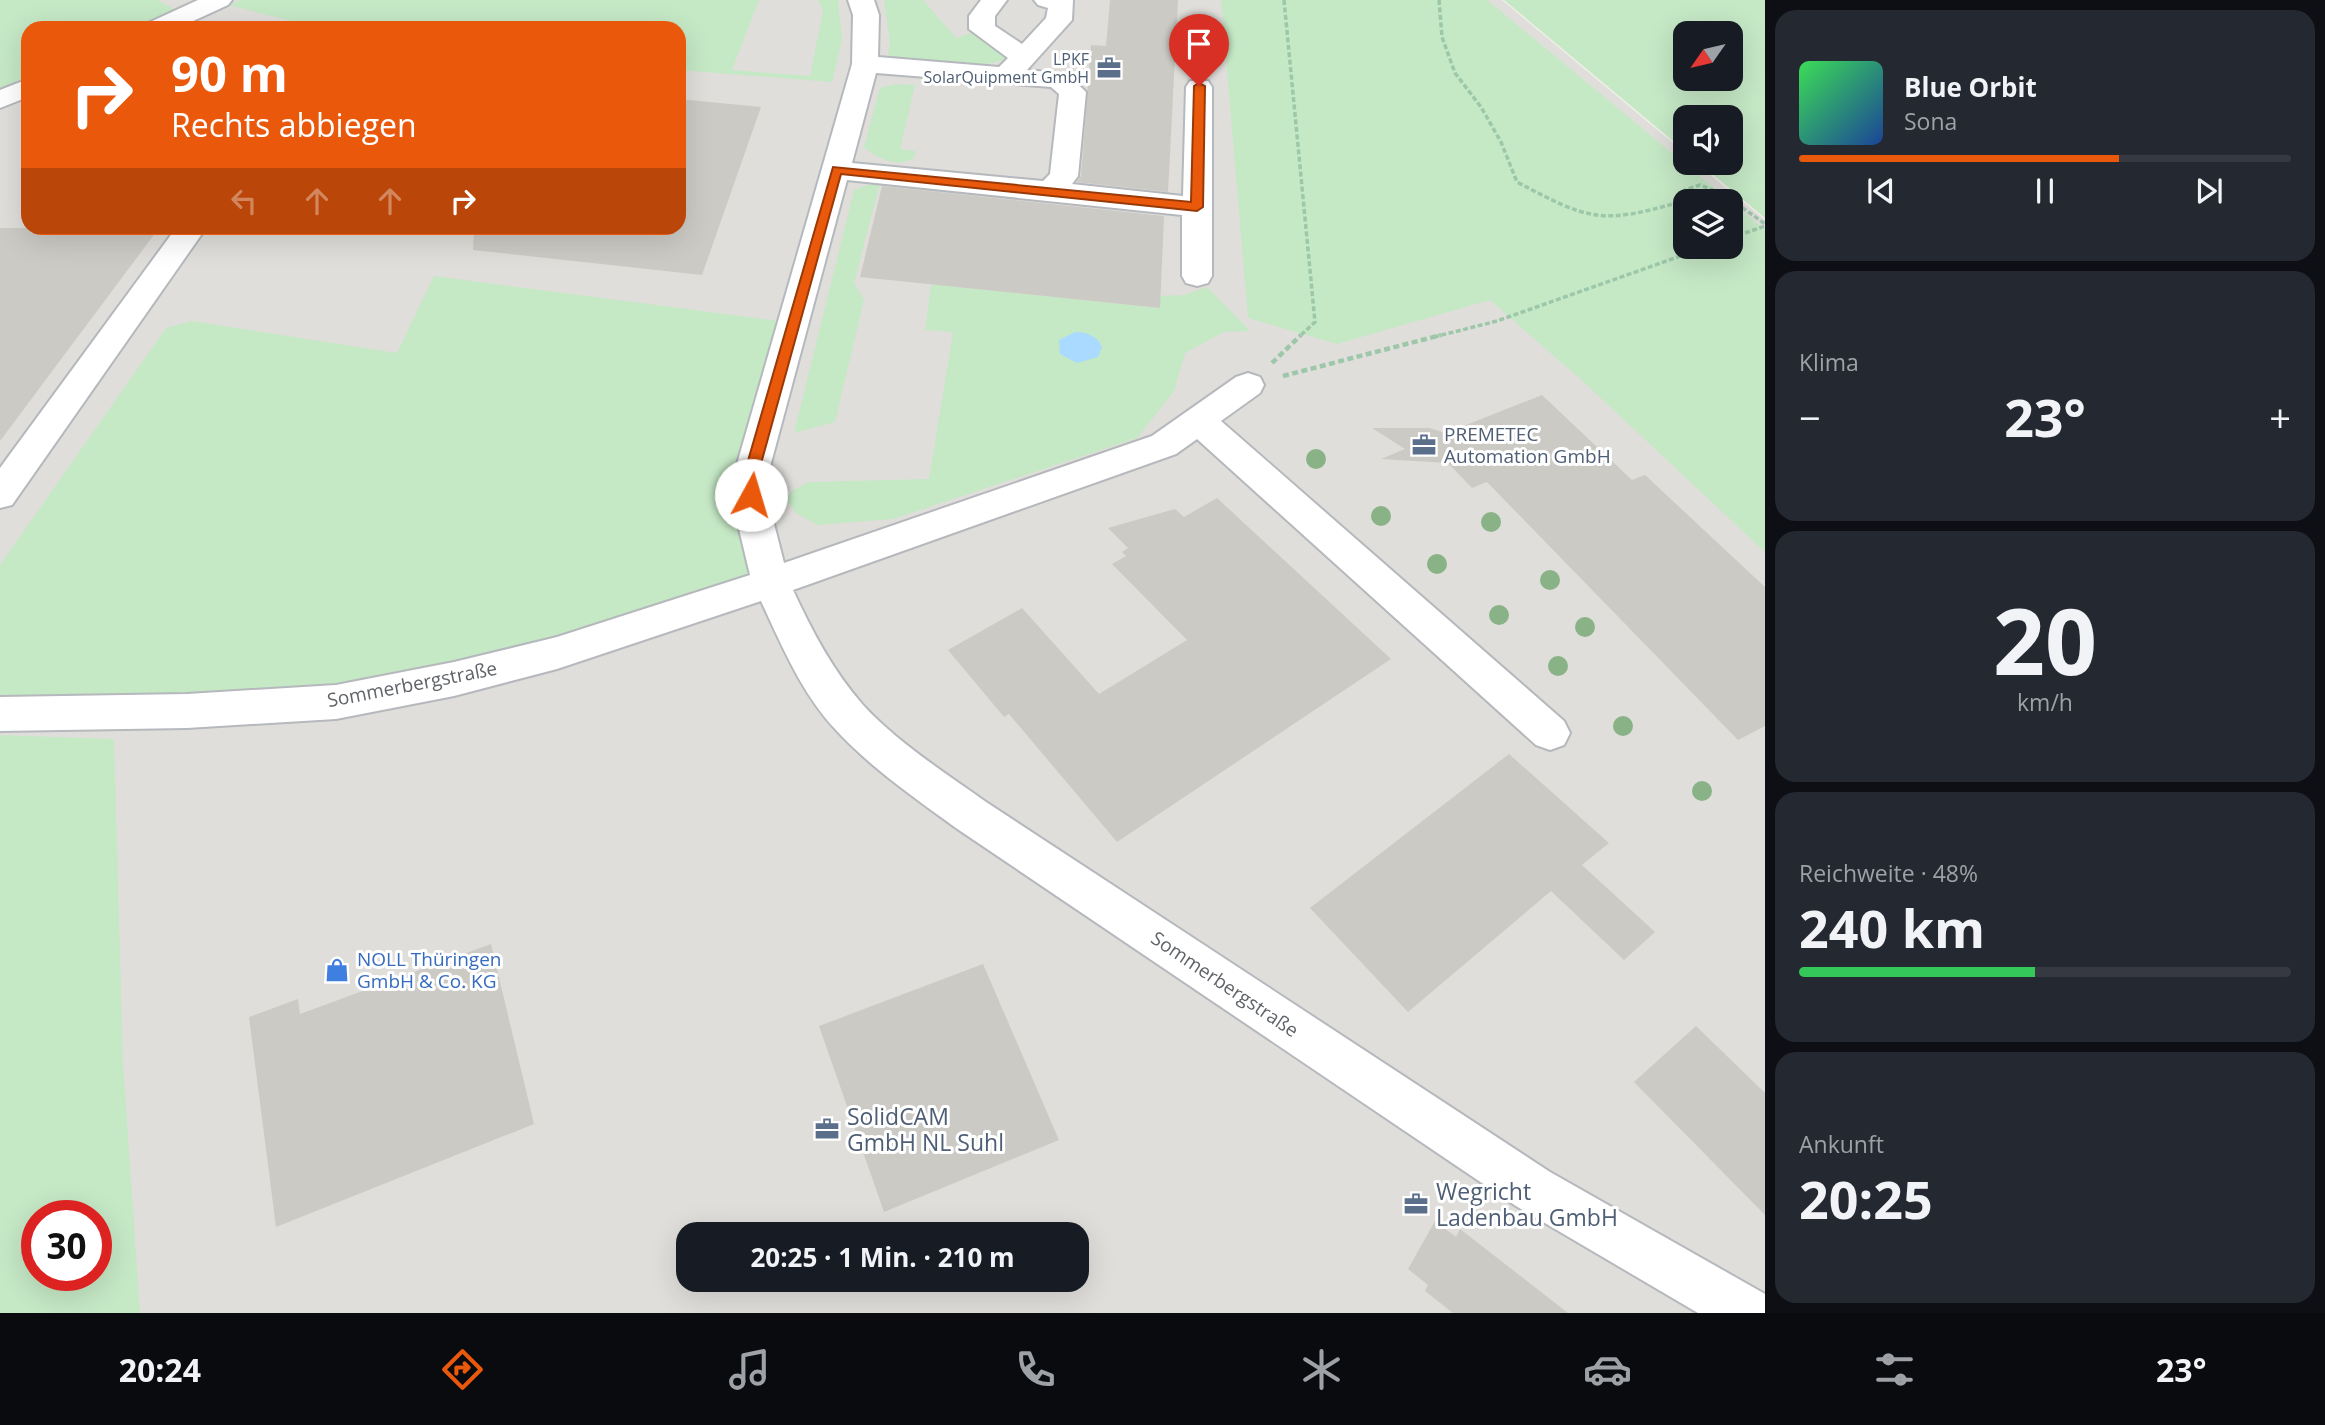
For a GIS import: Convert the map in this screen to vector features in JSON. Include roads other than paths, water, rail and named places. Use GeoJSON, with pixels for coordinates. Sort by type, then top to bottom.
{"type":"FeatureCollection","features":[{"type":"Feature","properties":{"kind":"street"},"geometry":{"type":"LineString","coordinates":[[172,21],[219,0]]}},
{"type":"Feature","properties":{"kind":"street"},"geometry":{"type":"LineString","coordinates":[[771,583],[760,550],[750,478],[865,64],[866,15],[861,0]]}},
{"type":"Feature","properties":{"kind":"street"},"geometry":{"type":"LineString","coordinates":[[994,0],[982,16],[982,29],[1016,67]]}},
{"type":"Feature","properties":{"kind":"street"},"geometry":{"type":"LineString","coordinates":[[1016,67],[1059,20],[1061,1],[1047,0]]}},
{"type":"Feature","properties":{"kind":"street"},"geometry":{"type":"LineString","coordinates":[[865,64],[1016,67],[1058,80],[1073,92],[1063,176],[1050,191]]}},
{"type":"Feature","properties":{"kind":"street"},"geometry":{"type":"LineString","coordinates":[[1197,276],[1199,86]]}},
{"type":"Feature","properties":{"kind":"street"},"geometry":{"type":"LineString","coordinates":[[0,100],[21,90]]}},
{"type":"Feature","properties":{"kind":"street"},"geometry":{"type":"LineString","coordinates":[[837,170],[1197,207]]}},
{"type":"Feature","properties":{"kind":"street"},"geometry":{"type":"LineString","coordinates":[[0,495],[186,235]]}},
{"type":"Feature","properties":{"kind":"street","name":"Sommerbergstraße"},"geometry":{"type":"LineString","coordinates":[[0,713],[187,711],[336,702],[454,679],[557,653],[771,583],[1164,445],[1248,385]]}},
{"type":"Feature","properties":{"kind":"street"},"geometry":{"type":"LineString","coordinates":[[1198,420],[1550,733]]}},
{"type":"Feature","properties":{"kind":"street","name":"Sommerbergstraße"},"geometry":{"type":"LineString","coordinates":[[771,583],[806,657],[842,707],[901,764],[971,815],[1533,1189],[1748,1313]]}},
{"type":"Feature","properties":{"kind":"water"},"geometry":{"type":"Polygon","coordinates":[[[1075,332],[1087,334],[1097,340],[1102,347],[1098,357],[1077,363],[1060,354],[1059,340],[1075,332]]]}},
{"type":"Feature","properties":{"kind":"place","name":"LPKF SolarQuipment GmbH"},"geometry":{"type":"Point","coordinates":[1109,68]}},
{"type":"Feature","properties":{"kind":"place","name":"PREMETEC Automation GmbH"},"geometry":{"type":"Point","coordinates":[1424,445]}},
{"type":"Feature","properties":{"kind":"place","name":"NOLL Thüringen GmbH & Co. KG"},"geometry":{"type":"Point","coordinates":[337,970]}},
{"type":"Feature","properties":{"kind":"place","name":"SolidCAM GmbH NL Suhl"},"geometry":{"type":"Point","coordinates":[827,1129]}},
{"type":"Feature","properties":{"kind":"place","name":"Wegricht Ladenbau GmbH"},"geometry":{"type":"Point","coordinates":[1416,1204]}}]}
